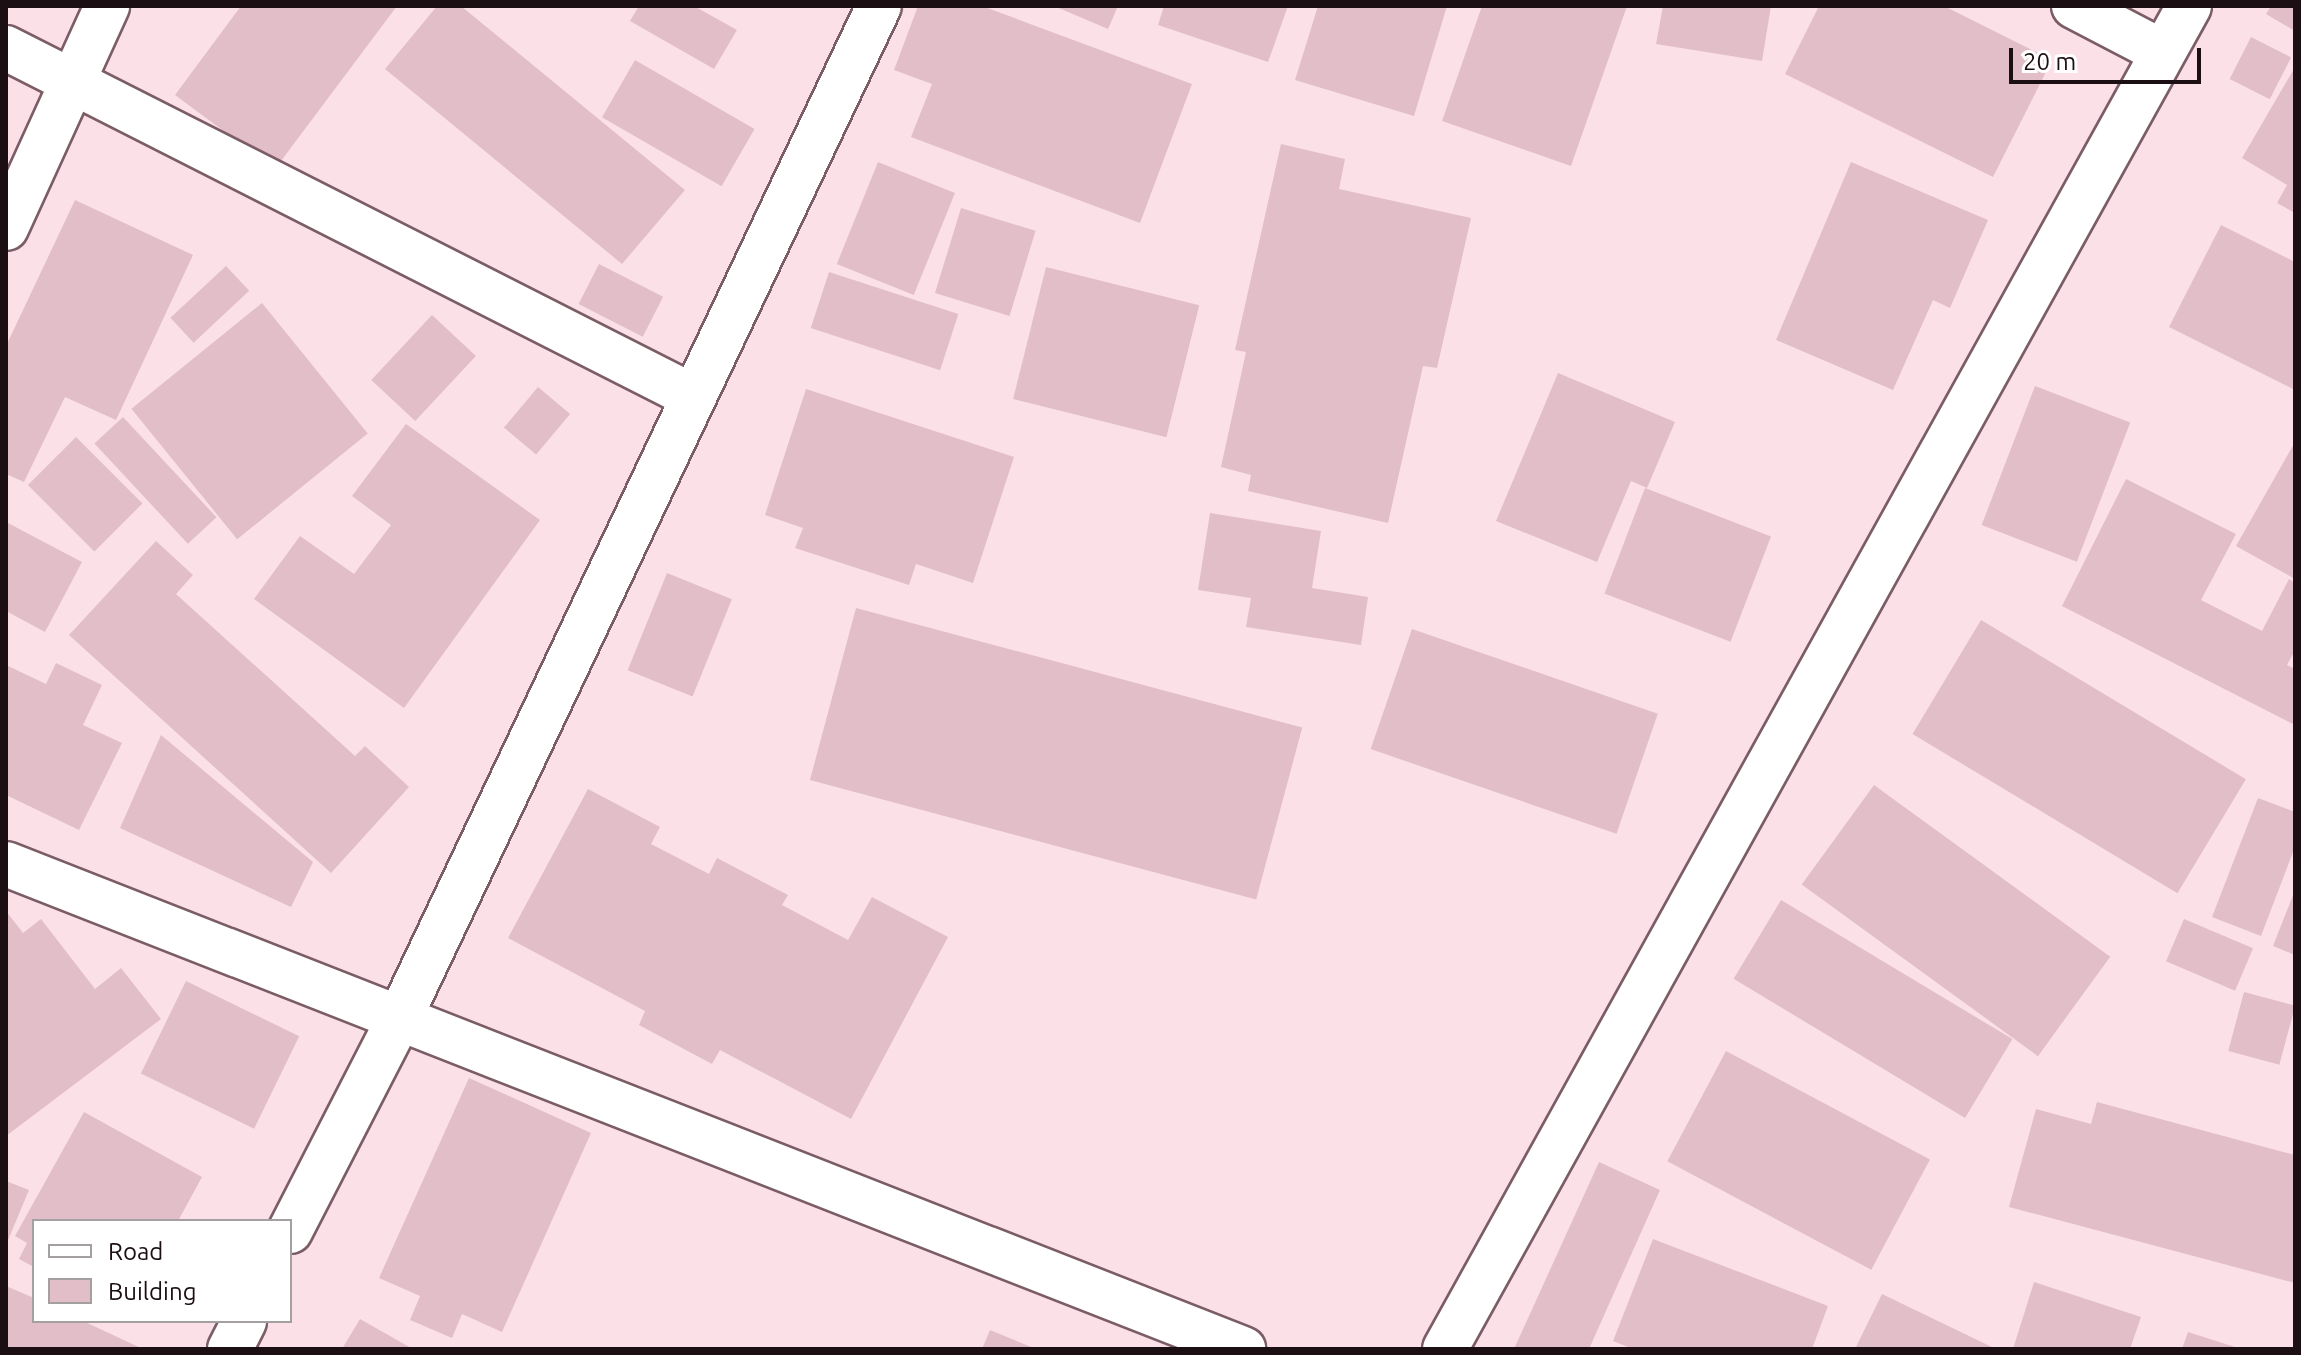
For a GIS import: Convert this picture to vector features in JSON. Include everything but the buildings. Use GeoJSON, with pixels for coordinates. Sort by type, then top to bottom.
{"type":"FeatureCollection","features":[{"type":"Feature","properties":{"kind":"street"},"geometry":{"type":"LineString","coordinates":[[6,228],[70,81],[107,6]]}},
{"type":"Feature","properties":{"kind":"street"},"geometry":{"type":"LineString","coordinates":[[292,1227],[401,1015],[879,6]]}},
{"type":"Feature","properties":{"kind":"street"},"geometry":{"type":"LineString","coordinates":[[2074,6],[2162,52]]}},
{"type":"Feature","properties":{"kind":"street"},"geometry":{"type":"LineString","coordinates":[[1445,1349],[2189,6]]}},
{"type":"Feature","properties":{"kind":"street"},"geometry":{"type":"LineString","coordinates":[[6,48],[694,397]]}},
{"type":"Feature","properties":{"kind":"street"},"geometry":{"type":"LineString","coordinates":[[6,864],[401,1015],[1243,1349]]}},
{"type":"Feature","properties":{"kind":"street"},"geometry":{"type":"LineString","coordinates":[[230,1349],[243,1323]]}}]}
